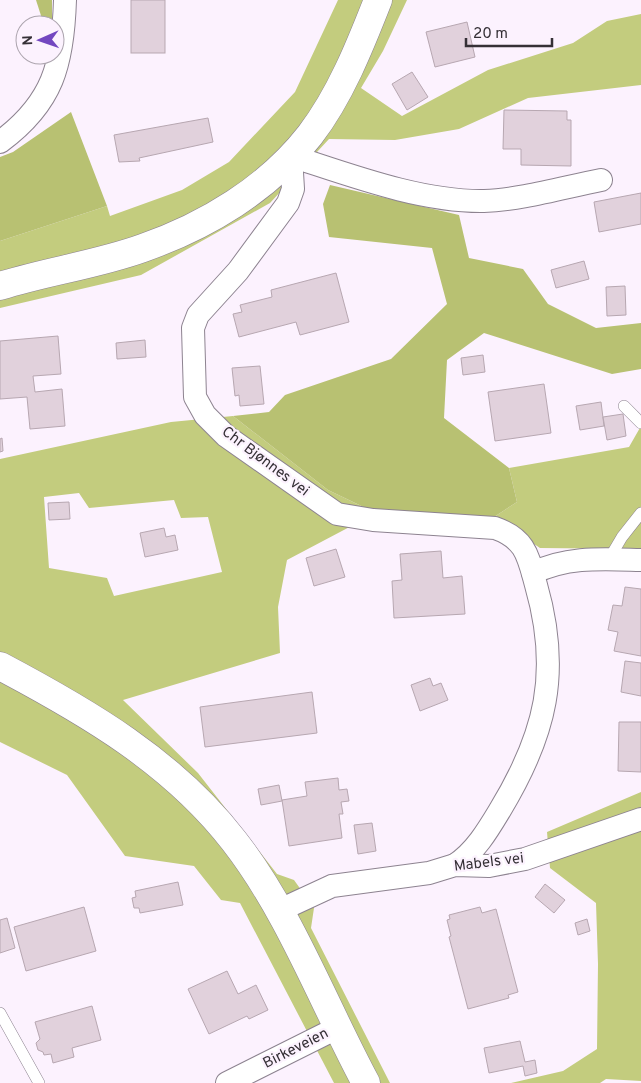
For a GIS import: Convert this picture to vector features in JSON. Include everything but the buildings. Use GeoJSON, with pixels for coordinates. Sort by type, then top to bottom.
{"type":"FeatureCollection","features":[{"type":"Feature","properties":{"kind":"main road"},"geometry":{"type":"LineString","coordinates":[[0,286],[142,248],[199,226],[255,188],[310,135],[333,100],[378,0]]}},
{"type":"Feature","properties":{"kind":"main road"},"geometry":{"type":"LineString","coordinates":[[0,666],[71,704],[147,754],[182,784],[234,841],[278,911],[366,1083]]}},
{"type":"Feature","properties":{"kind":"street"},"geometry":{"type":"LineString","coordinates":[[0,142],[22,124],[39,106],[49,88],[57,64],[65,0]]}},
{"type":"Feature","properties":{"kind":"street"},"geometry":{"type":"LineString","coordinates":[[290,156],[398,190],[454,199],[500,199],[601,180]]}},
{"type":"Feature","properties":{"kind":"street","name":"Chr Bjønnes vei"},"geometry":{"type":"LineString","coordinates":[[290,156],[293,189],[288,203],[238,271],[198,315],[192,328],[196,397],[205,414],[226,436],[337,514],[373,520],[495,528],[511,534],[523,545],[543,609],[549,646],[548,686],[540,725],[520,777],[487,832],[464,860],[455,865]]}},
{"type":"Feature","properties":{"kind":"street"},"geometry":{"type":"LineString","coordinates":[[533,573],[566,561],[641,560]]}},
{"type":"Feature","properties":{"kind":"street","name":"Mabels vei"},"geometry":{"type":"LineString","coordinates":[[278,911],[332,886],[429,874],[455,865],[489,866],[525,860],[641,819]]}},
{"type":"Feature","properties":{"kind":"street","name":"Birkeveien"},"geometry":{"type":"LineString","coordinates":[[227,1083],[337,1028]]}},
{"type":"Feature","properties":{"kind":"lane"},"geometry":{"type":"LineString","coordinates":[[624,406],[641,423]]}},
{"type":"Feature","properties":{"kind":"lane"},"geometry":{"type":"LineString","coordinates":[[609,559],[622,537],[641,513]]}},
{"type":"Feature","properties":{"kind":"lane"},"geometry":{"type":"LineString","coordinates":[[0,1012],[39,1083]]}},
{"type":"Feature","properties":{"kind":"green space"},"geometry":{"type":"Polygon","coordinates":[[[36,0],[52,0],[52,15],[41,15],[36,0]]]}},
{"type":"Feature","properties":{"kind":"green space"},"geometry":{"type":"Polygon","coordinates":[[[338,0],[407,0],[383,51],[361,88],[402,116],[488,70],[573,43],[607,21],[641,14],[641,85],[528,98],[459,129],[395,140],[329,139],[270,203],[141,275],[0,308],[0,241],[107,206],[110,216],[182,190],[229,162],[295,92],[338,0]]]}},
{"type":"Feature","properties":{"kind":"green space"},"geometry":{"type":"Polygon","coordinates":[[[71,112],[107,206],[0,241],[0,157],[13,152],[71,112]]]}},
{"type":"Feature","properties":{"kind":"green space"},"geometry":{"type":"Polygon","coordinates":[[[330,185],[459,215],[469,258],[523,269],[548,304],[596,328],[641,323],[641,369],[612,374],[484,333],[447,360],[444,418],[509,468],[517,502],[494,517],[376,513],[328,490],[233,416],[269,412],[285,395],[391,359],[447,304],[432,248],[329,237],[323,204],[330,185]]]}},
{"type":"Feature","properties":{"kind":"green space"},"geometry":{"type":"Polygon","coordinates":[[[233,416],[328,490],[376,513],[287,560],[278,607],[280,653],[123,700],[198,773],[277,874],[294,880],[314,908],[311,928],[390,1083],[334,1083],[240,903],[221,900],[194,866],[125,856],[67,775],[0,742],[0,459],[171,422],[233,416]],[[79,493],[44,497],[49,568],[107,578],[114,596],[222,572],[208,517],[181,518],[174,500],[89,508],[79,493]]]}},
{"type":"Feature","properties":{"kind":"green space"},"geometry":{"type":"Polygon","coordinates":[[[641,426],[641,549],[540,548],[494,517],[517,502],[509,468],[629,447],[641,426]]]}},
{"type":"Feature","properties":{"kind":"green space"},"geometry":{"type":"Polygon","coordinates":[[[641,792],[641,1081],[606,1079],[600,1083],[511,1083],[563,1071],[597,1049],[598,964],[596,903],[550,868],[547,832],[641,792]]]}}]}
